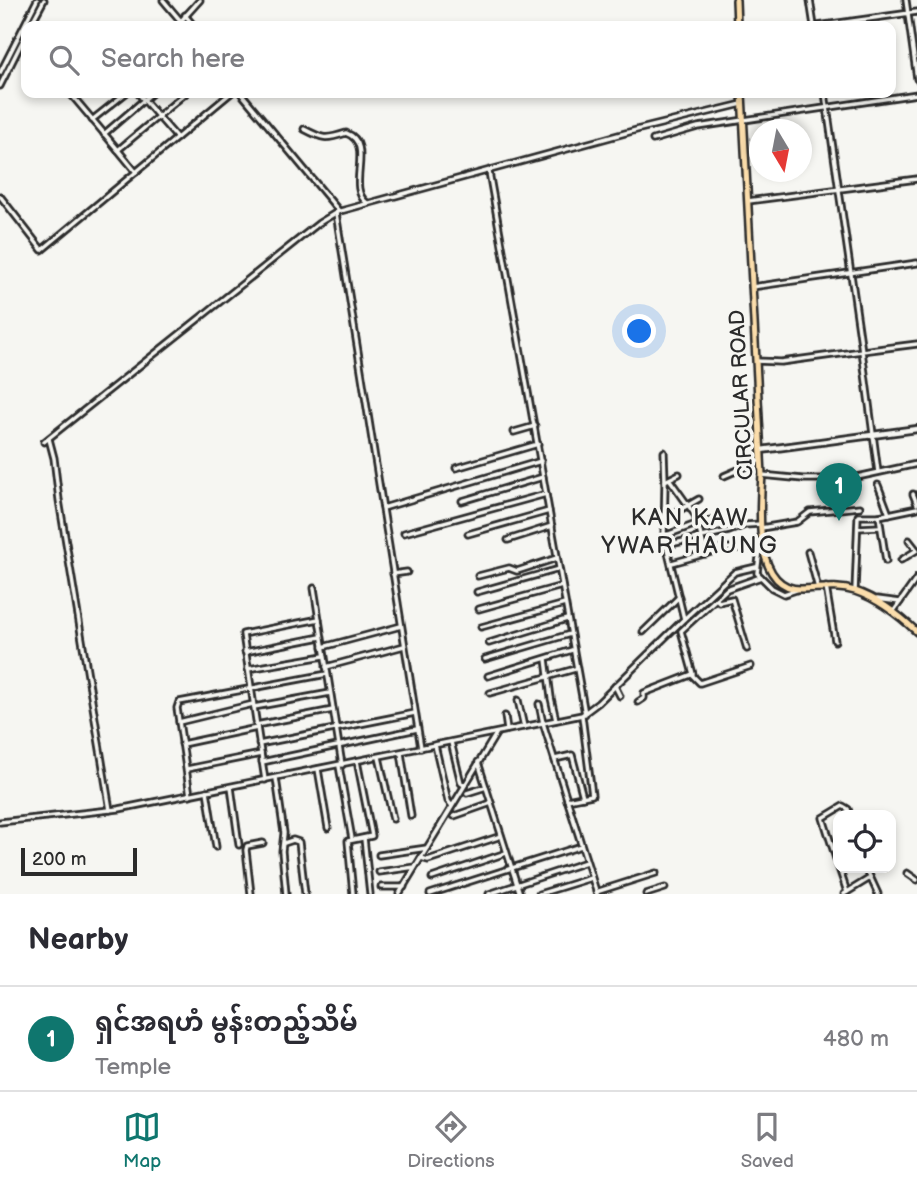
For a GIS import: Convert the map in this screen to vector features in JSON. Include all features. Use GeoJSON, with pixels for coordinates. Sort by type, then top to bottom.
{"type":"FeatureCollection","features":[{"type":"Feature","properties":{"kind":"main road"},"geometry":{"type":"LineString","coordinates":[[736,0],[737,21]]}},
{"type":"Feature","properties":{"kind":"main road","name":"CIRCULAR ROAD"},"geometry":{"type":"LineString","coordinates":[[742,98],[761,450],[762,542],[765,560],[771,571],[785,584],[799,589]]}},
{"type":"Feature","properties":{"kind":"main road"},"geometry":{"type":"LineString","coordinates":[[761,450],[917,429]]}},
{"type":"Feature","properties":{"kind":"main road"},"geometry":{"type":"LineString","coordinates":[[799,589],[826,587],[855,591],[874,599],[917,632]]}},
{"type":"Feature","properties":{"kind":"street"},"geometry":{"type":"LineString","coordinates":[[26,21],[37,0]]}},
{"type":"Feature","properties":{"kind":"street"},"geometry":{"type":"LineString","coordinates":[[33,21],[44,0]]}},
{"type":"Feature","properties":{"kind":"street"},"geometry":{"type":"LineString","coordinates":[[165,1],[181,21],[200,0]]}},
{"type":"Feature","properties":{"kind":"street"},"geometry":{"type":"LineString","coordinates":[[810,0],[814,21]]}},
{"type":"Feature","properties":{"kind":"street"},"geometry":{"type":"LineString","coordinates":[[906,0],[917,79]]}},
{"type":"Feature","properties":{"kind":"street"},"geometry":{"type":"LineString","coordinates":[[854,21],[917,12]]}},
{"type":"Feature","properties":{"kind":"street"},"geometry":{"type":"LineString","coordinates":[[185,15],[190,21]]}},
{"type":"Feature","properties":{"kind":"street"},"geometry":{"type":"LineString","coordinates":[[0,73],[21,32]]}},
{"type":"Feature","properties":{"kind":"street"},"geometry":{"type":"LineString","coordinates":[[0,86],[21,46]]}},
{"type":"Feature","properties":{"kind":"street"},"geometry":{"type":"LineString","coordinates":[[896,97],[917,94]]}},
{"type":"Feature","properties":{"kind":"street"},"geometry":{"type":"LineString","coordinates":[[74,98],[136,172]]}},
{"type":"Feature","properties":{"kind":"street"},"geometry":{"type":"LineString","coordinates":[[92,120],[120,98]]}},
{"type":"Feature","properties":{"kind":"street"},"geometry":{"type":"LineString","coordinates":[[104,134],[146,98]]}},
{"type":"Feature","properties":{"kind":"street"},"geometry":{"type":"LineString","coordinates":[[118,149],[180,98]]}},
{"type":"Feature","properties":{"kind":"street"},"geometry":{"type":"LineString","coordinates":[[0,196],[42,250],[225,98]]}},
{"type":"Feature","properties":{"kind":"street"},"geometry":{"type":"LineString","coordinates":[[245,98],[338,212],[421,748]]}},
{"type":"Feature","properties":{"kind":"street"},"geometry":{"type":"LineString","coordinates":[[826,98],[878,472]]}},
{"type":"Feature","properties":{"kind":"street"},"geometry":{"type":"LineString","coordinates":[[653,140],[698,127],[889,98]]}},
{"type":"Feature","properties":{"kind":"street"},"geometry":{"type":"LineString","coordinates":[[144,100],[177,138]]}},
{"type":"Feature","properties":{"kind":"street"},"geometry":{"type":"LineString","coordinates":[[110,810],[54,458],[46,441],[319,223],[338,212],[640,129],[743,104]]}},
{"type":"Feature","properties":{"kind":"street"},"geometry":{"type":"LineString","coordinates":[[304,129],[328,139],[345,133],[355,137],[360,154],[361,196],[367,204]]}},
{"type":"Feature","properties":{"kind":"street"},"geometry":{"type":"LineString","coordinates":[[489,171],[583,715],[587,748],[585,752],[592,794],[567,800]]}},
{"type":"Feature","properties":{"kind":"street"},"geometry":{"type":"LineString","coordinates":[[748,201],[917,179]]}},
{"type":"Feature","properties":{"kind":"street"},"geometry":{"type":"LineString","coordinates":[[752,286],[917,263]]}},
{"type":"Feature","properties":{"kind":"street"},"geometry":{"type":"LineString","coordinates":[[756,360],[781,362],[917,344]]}},
{"type":"Feature","properties":{"kind":"street"},"geometry":{"type":"LineString","coordinates":[[514,432],[535,426]]}},
{"type":"Feature","properties":{"kind":"street"},"geometry":{"type":"LineString","coordinates":[[456,468],[538,444]]}},
{"type":"Feature","properties":{"kind":"street"},"geometry":{"type":"LineString","coordinates":[[664,452],[668,480],[664,536],[684,619]]}},
{"type":"Feature","properties":{"kind":"street"},"geometry":{"type":"LineString","coordinates":[[724,476],[761,460]]}},
{"type":"Feature","properties":{"kind":"street"},"geometry":{"type":"LineString","coordinates":[[383,509],[541,461]]}},
{"type":"Feature","properties":{"kind":"street"},"geometry":{"type":"LineString","coordinates":[[762,475],[822,480],[848,479],[917,464]]}},
{"type":"Feature","properties":{"kind":"street"},"geometry":{"type":"LineString","coordinates":[[668,480],[679,474]]}},
{"type":"Feature","properties":{"kind":"street"},"geometry":{"type":"LineString","coordinates":[[463,500],[543,477]]}},
{"type":"Feature","properties":{"kind":"street"},"geometry":{"type":"LineString","coordinates":[[668,480],[689,504],[699,523],[706,554]]}},
{"type":"Feature","properties":{"kind":"street"},"geometry":{"type":"LineString","coordinates":[[878,485],[889,514]]}},
{"type":"Feature","properties":{"kind":"street"},"geometry":{"type":"LineString","coordinates":[[404,533],[546,494]]}},
{"type":"Feature","properties":{"kind":"street"},"geometry":{"type":"LineString","coordinates":[[855,591],[858,516],[879,516],[917,506],[913,494]]}},
{"type":"Feature","properties":{"kind":"street"},"geometry":{"type":"LineString","coordinates":[[664,519],[699,499]]}},
{"type":"Feature","properties":{"kind":"street"},"geometry":{"type":"LineString","coordinates":[[666,544],[745,525],[797,522],[810,512],[860,507]]}},
{"type":"Feature","properties":{"kind":"street"},"geometry":{"type":"LineString","coordinates":[[468,534],[549,511]]}},
{"type":"Feature","properties":{"kind":"street"},"geometry":{"type":"LineString","coordinates":[[664,536],[699,523],[736,514]]}},
{"type":"Feature","properties":{"kind":"street"},"geometry":{"type":"LineString","coordinates":[[879,516],[886,561]]}},
{"type":"Feature","properties":{"kind":"street"},"geometry":{"type":"LineString","coordinates":[[508,540],[552,527]]}},
{"type":"Feature","properties":{"kind":"street"},"geometry":{"type":"LineString","coordinates":[[857,528],[880,527]]}},
{"type":"Feature","properties":{"kind":"street"},"geometry":{"type":"LineString","coordinates":[[901,560],[916,550],[909,540]]}},
{"type":"Feature","properties":{"kind":"street"},"geometry":{"type":"LineString","coordinates":[[762,542],[757,573],[784,594],[799,589]]}},
{"type":"Feature","properties":{"kind":"street"},"geometry":{"type":"LineString","coordinates":[[672,563],[736,547],[760,549]]}},
{"type":"Feature","properties":{"kind":"street"},"geometry":{"type":"LineString","coordinates":[[808,552],[818,588]]}},
{"type":"Feature","properties":{"kind":"street"},"geometry":{"type":"LineString","coordinates":[[478,576],[509,568],[517,571],[558,558]]}},
{"type":"Feature","properties":{"kind":"street"},"geometry":{"type":"LineString","coordinates":[[0,822],[110,810],[583,715],[735,572],[756,567]]}},
{"type":"Feature","properties":{"kind":"street"},"geometry":{"type":"LineString","coordinates":[[477,592],[559,569]]}},
{"type":"Feature","properties":{"kind":"street"},"geometry":{"type":"LineString","coordinates":[[393,574],[407,572]]}},
{"type":"Feature","properties":{"kind":"street"},"geometry":{"type":"LineString","coordinates":[[751,666],[700,683],[692,675],[681,631],[727,589],[761,578]]}},
{"type":"Feature","properties":{"kind":"street"},"geometry":{"type":"LineString","coordinates":[[893,612],[917,578]]}},
{"type":"Feature","properties":{"kind":"street"},"geometry":{"type":"LineString","coordinates":[[478,609],[562,586]]}},
{"type":"Feature","properties":{"kind":"street"},"geometry":{"type":"LineString","coordinates":[[826,587],[835,641]]}},
{"type":"Feature","properties":{"kind":"street"},"geometry":{"type":"LineString","coordinates":[[314,588],[352,839]]}},
{"type":"Feature","properties":{"kind":"street"},"geometry":{"type":"LineString","coordinates":[[643,632],[680,596]]}},
{"type":"Feature","properties":{"kind":"street"},"geometry":{"type":"LineString","coordinates":[[716,599],[719,602],[732,599],[747,649]]}},
{"type":"Feature","properties":{"kind":"street"},"geometry":{"type":"LineString","coordinates":[[874,599],[900,602]]}},
{"type":"Feature","properties":{"kind":"street"},"geometry":{"type":"LineString","coordinates":[[481,627],[565,604]]}},
{"type":"Feature","properties":{"kind":"street"},"geometry":{"type":"LineString","coordinates":[[265,780],[244,633],[318,619]]}},
{"type":"Feature","properties":{"kind":"street"},"geometry":{"type":"LineString","coordinates":[[489,643],[567,619]]}},
{"type":"Feature","properties":{"kind":"street"},"geometry":{"type":"LineString","coordinates":[[323,647],[401,626]]}},
{"type":"Feature","properties":{"kind":"street"},"geometry":{"type":"LineString","coordinates":[[485,659],[570,634]]}},
{"type":"Feature","properties":{"kind":"street"},"geometry":{"type":"LineString","coordinates":[[245,652],[321,637]]}},
{"type":"Feature","properties":{"kind":"street"},"geometry":{"type":"LineString","coordinates":[[326,667],[404,646]]}},
{"type":"Feature","properties":{"kind":"street"},"geometry":{"type":"LineString","coordinates":[[488,676],[572,650]]}},
{"type":"Feature","properties":{"kind":"street"},"geometry":{"type":"LineString","coordinates":[[248,670],[324,656]]}},
{"type":"Feature","properties":{"kind":"street"},"geometry":{"type":"LineString","coordinates":[[546,659],[556,720]]}},
{"type":"Feature","properties":{"kind":"street"},"geometry":{"type":"LineString","coordinates":[[490,693],[575,669]]}},
{"type":"Feature","properties":{"kind":"street"},"geometry":{"type":"LineString","coordinates":[[190,794],[176,705],[179,702],[327,674]]}},
{"type":"Feature","properties":{"kind":"street"},"geometry":{"type":"LineString","coordinates":[[638,702],[644,698],[644,693],[692,675]]}},
{"type":"Feature","properties":{"kind":"street"},"geometry":{"type":"LineString","coordinates":[[615,686],[620,696]]}},
{"type":"Feature","properties":{"kind":"street"},"geometry":{"type":"LineString","coordinates":[[179,722],[330,692]]}},
{"type":"Feature","properties":{"kind":"street"},"geometry":{"type":"LineString","coordinates":[[518,700],[524,727]]}},
{"type":"Feature","properties":{"kind":"street"},"geometry":{"type":"LineString","coordinates":[[540,704],[543,723],[596,893],[656,873]]}},
{"type":"Feature","properties":{"kind":"street"},"geometry":{"type":"LineString","coordinates":[[182,744],[333,710]]}},
{"type":"Feature","properties":{"kind":"street"},"geometry":{"type":"LineString","coordinates":[[259,744],[415,713]]}},
{"type":"Feature","properties":{"kind":"street"},"geometry":{"type":"LineString","coordinates":[[505,716],[507,730]]}},
{"type":"Feature","properties":{"kind":"street"},"geometry":{"type":"LineString","coordinates":[[262,762],[418,729]]}},
{"type":"Feature","properties":{"kind":"street"},"geometry":{"type":"LineString","coordinates":[[399,894],[497,732]]}},
{"type":"Feature","properties":{"kind":"street"},"geometry":{"type":"LineString","coordinates":[[451,742],[461,783],[464,785]]}},
{"type":"Feature","properties":{"kind":"street"},"geometry":{"type":"LineString","coordinates":[[435,745],[448,801],[452,806]]}},
{"type":"Feature","properties":{"kind":"street"},"geometry":{"type":"LineString","coordinates":[[401,753],[411,816]]}},
{"type":"Feature","properties":{"kind":"street"},"geometry":{"type":"LineString","coordinates":[[186,769],[261,754]]}},
{"type":"Feature","properties":{"kind":"street"},"geometry":{"type":"LineString","coordinates":[[554,759],[572,755],[583,797]]}},
{"type":"Feature","properties":{"kind":"street"},"geometry":{"type":"LineString","coordinates":[[379,757],[393,819]]}},
{"type":"Feature","properties":{"kind":"street"},"geometry":{"type":"LineString","coordinates":[[353,894],[348,841],[372,836],[357,761]]}},
{"type":"Feature","properties":{"kind":"street"},"geometry":{"type":"LineString","coordinates":[[478,762],[520,894]]}},
{"type":"Feature","properties":{"kind":"street"},"geometry":{"type":"LineString","coordinates":[[318,769],[328,828]]}},
{"type":"Feature","properties":{"kind":"street"},"geometry":{"type":"LineString","coordinates":[[276,778],[284,843],[282,851],[286,894]]}},
{"type":"Feature","properties":{"kind":"street"},"geometry":{"type":"LineString","coordinates":[[231,786],[239,845]]}},
{"type":"Feature","properties":{"kind":"street"},"geometry":{"type":"LineString","coordinates":[[467,793],[486,787]]}},
{"type":"Feature","properties":{"kind":"street"},"geometry":{"type":"LineString","coordinates":[[207,791],[216,847]]}},
{"type":"Feature","properties":{"kind":"street"},"geometry":{"type":"LineString","coordinates":[[454,816],[491,803]]}},
{"type":"Feature","properties":{"kind":"street"},"geometry":{"type":"LineString","coordinates":[[833,812],[823,818],[833,848]]}},
{"type":"Feature","properties":{"kind":"street"},"geometry":{"type":"LineString","coordinates":[[421,858],[428,860],[501,836]]}},
{"type":"Feature","properties":{"kind":"street"},"geometry":{"type":"LineString","coordinates":[[364,838],[370,894]]}},
{"type":"Feature","properties":{"kind":"street"},"geometry":{"type":"LineString","coordinates":[[284,843],[293,840],[299,842],[304,894]]}},
{"type":"Feature","properties":{"kind":"street"},"geometry":{"type":"LineString","coordinates":[[251,894],[246,849],[247,846],[263,843]]}},
{"type":"Feature","properties":{"kind":"street"},"geometry":{"type":"LineString","coordinates":[[430,894],[581,846]]}},
{"type":"Feature","properties":{"kind":"street"},"geometry":{"type":"LineString","coordinates":[[379,855],[427,848]]}},
{"type":"Feature","properties":{"kind":"street"},"geometry":{"type":"LineString","coordinates":[[432,878],[506,853]]}},
{"type":"Feature","properties":{"kind":"street"},"geometry":{"type":"LineString","coordinates":[[489,894],[586,862]]}},
{"type":"Feature","properties":{"kind":"street"},"geometry":{"type":"LineString","coordinates":[[379,872],[415,867]]}},
{"type":"Feature","properties":{"kind":"street"},"geometry":{"type":"LineString","coordinates":[[841,873],[846,893],[870,878]]}},
{"type":"Feature","properties":{"kind":"street"},"geometry":{"type":"LineString","coordinates":[[868,873],[878,894]]}},
{"type":"Feature","properties":{"kind":"street"},"geometry":{"type":"LineString","coordinates":[[907,873],[917,880]]}},
{"type":"Feature","properties":{"kind":"street"},"geometry":{"type":"LineString","coordinates":[[539,894],[591,878]]}},
{"type":"Feature","properties":{"kind":"street"},"geometry":{"type":"LineString","coordinates":[[381,887],[404,887]]}},
{"type":"Feature","properties":{"kind":"street"},"geometry":{"type":"LineString","coordinates":[[646,894],[665,888]]}},
{"type":"Feature","properties":{"kind":"place","name":"ရှင်အရဟံ မွန်းတည့်သိမ်"},"geometry":{"type":"Point","coordinates":[839,521]}},
{"type":"Feature","properties":{"kind":"district","name":"KAN KAW YWAR HAUNG"},"geometry":{"type":"Point","coordinates":[690,531]}}]}
